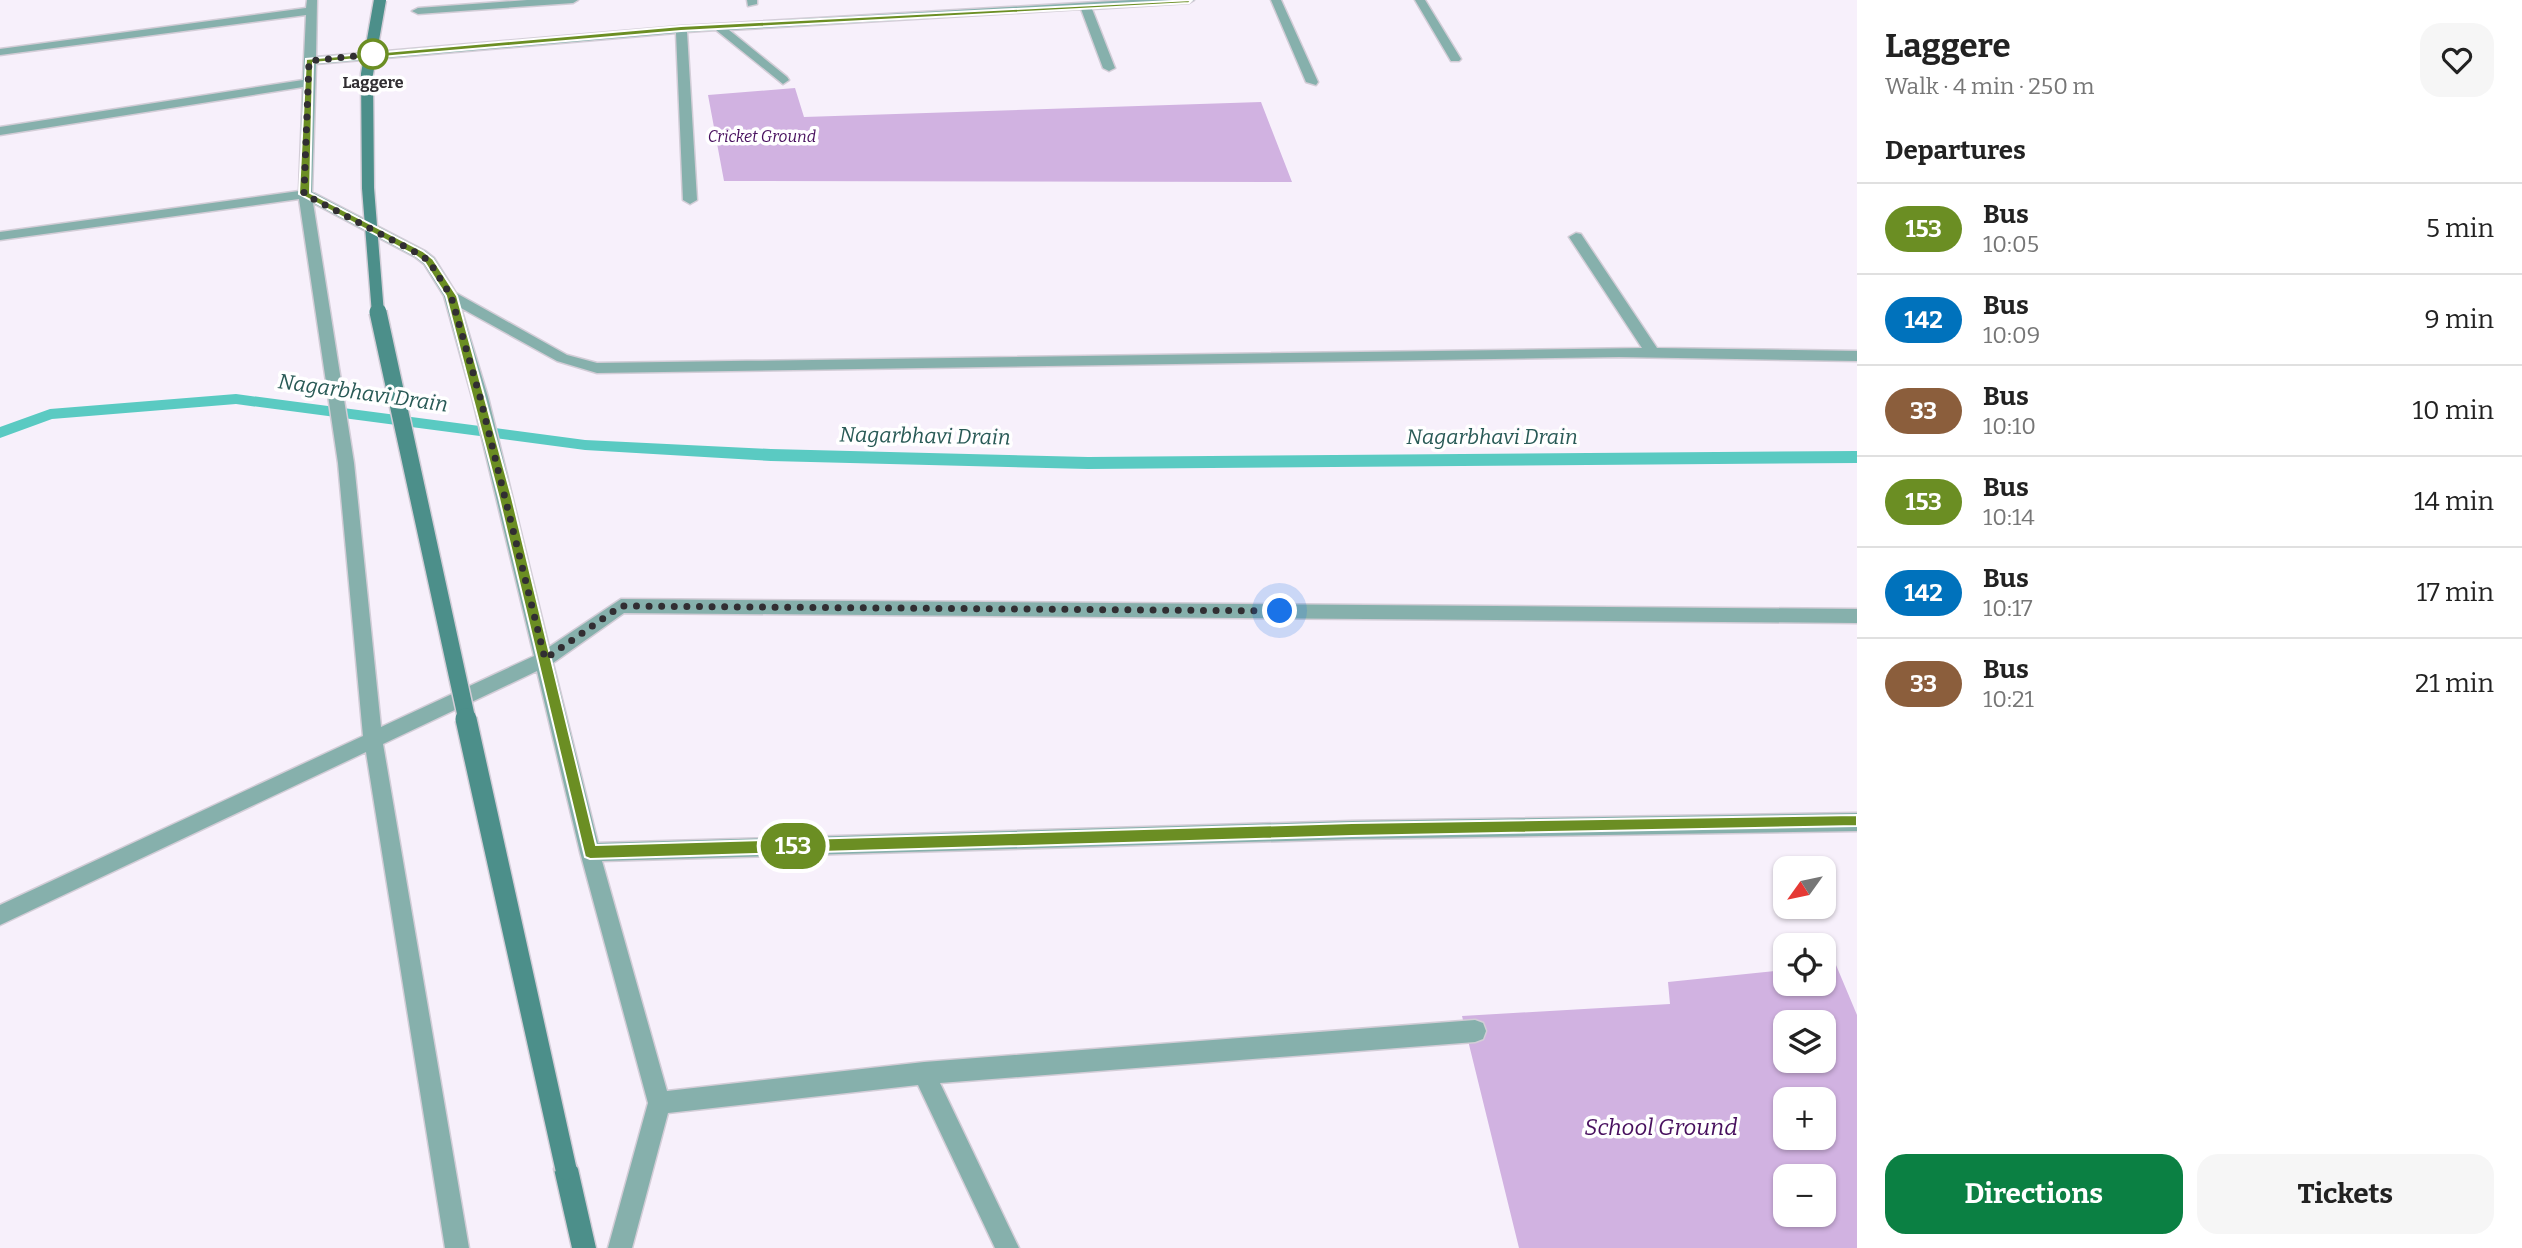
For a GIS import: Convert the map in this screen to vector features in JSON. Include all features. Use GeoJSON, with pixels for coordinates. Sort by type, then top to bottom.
{"type":"FeatureCollection","features":[{"type":"Feature","properties":{"kind":"street"},"geometry":{"type":"LineString","coordinates":[[380,0],[367,74],[368,188],[379,323],[584,1248]]}},
{"type":"Feature","properties":{"kind":"street"},"geometry":{"type":"LineString","coordinates":[[418,11],[573,0]]}},
{"type":"Feature","properties":{"kind":"street"},"geometry":{"type":"LineString","coordinates":[[309,61],[681,29],[1189,0]]}},
{"type":"Feature","properties":{"kind":"street"},"geometry":{"type":"LineString","coordinates":[[1276,0],[1312,82]]}},
{"type":"Feature","properties":{"kind":"street"},"geometry":{"type":"LineString","coordinates":[[1420,0],[1455,60]]}},
{"type":"Feature","properties":{"kind":"street"},"geometry":{"type":"LineString","coordinates":[[0,52],[312,6],[304,194],[346,464],[373,738],[457,1248]]}},
{"type":"Feature","properties":{"kind":"street"},"geometry":{"type":"LineString","coordinates":[[1085,6],[1109,68]]}},
{"type":"Feature","properties":{"kind":"street"},"geometry":{"type":"LineString","coordinates":[[719,27],[783,80]]}},
{"type":"Feature","properties":{"kind":"street"},"geometry":{"type":"LineString","coordinates":[[681,29],[690,201]]}},
{"type":"Feature","properties":{"kind":"street"},"geometry":{"type":"LineString","coordinates":[[0,131],[308,83]]}},
{"type":"Feature","properties":{"kind":"street"},"geometry":{"type":"LineString","coordinates":[[0,236],[304,194],[419,254],[429,261],[451,296],[480,397],[590,852],[659,1103],[620,1248]]}},
{"type":"Feature","properties":{"kind":"street"},"geometry":{"type":"LineString","coordinates":[[1576,237],[1651,352]]}},
{"type":"Feature","properties":{"kind":"street"},"geometry":{"type":"LineString","coordinates":[[451,296],[562,358],[597,368],[1651,352],[1857,356]]}},
{"type":"Feature","properties":{"kind":"street"},"geometry":{"type":"LineString","coordinates":[[0,915],[545,659],[621,606],[1857,616]]}},
{"type":"Feature","properties":{"kind":"street"},"geometry":{"type":"LineString","coordinates":[[590,852],[1352,830],[1857,821]]}},
{"type":"Feature","properties":{"kind":"street"},"geometry":{"type":"LineString","coordinates":[[659,1103],[924,1073],[1475,1031]]}},
{"type":"Feature","properties":{"kind":"street"},"geometry":{"type":"LineString","coordinates":[[924,1073],[1007,1248]]}},
{"type":"Feature","properties":{"kind":"green space","name":"Cricket Ground"},"geometry":{"type":"Polygon","coordinates":[[[795,88],[804,117],[1261,102],[1292,182],[724,181],[708,95],[795,88]]]}},
{"type":"Feature","properties":{"kind":"green space","name":"School Ground"},"geometry":{"type":"Polygon","coordinates":[[[1836,965],[1857,1015],[1857,1248],[1519,1248],[1462,1016],[1670,1004],[1668,982],[1773,971],[1773,996],[1836,996],[1836,965]]]}},
{"type":"Feature","properties":{"kind":"waterway","name":"Nagarbhavi Drain"},"geometry":{"type":"LineString","coordinates":[[0,433],[50,414],[236,399],[585,445],[771,455],[1088,463],[1857,457]]}},
{"type":"Feature","properties":{"kind":"bus line","name":"153"},"geometry":{"type":"LineString","coordinates":[[1189,0],[681,29],[430,48],[309,61],[304,194],[419,254],[429,261],[451,296],[480,397],[590,852],[1352,830],[1857,821]]}},
{"type":"Feature","properties":{"kind":"place","name":"Laggere"},"geometry":{"type":"Point","coordinates":[373,54]}},
{"type":"Feature","properties":{"kind":"route"},"geometry":{"type":"LineString","coordinates":[[373,54],[382,53],[309,61],[304,194],[419,254],[429,261],[451,296],[480,397],[545,659],[621,606],[1280,611]]}}]}
